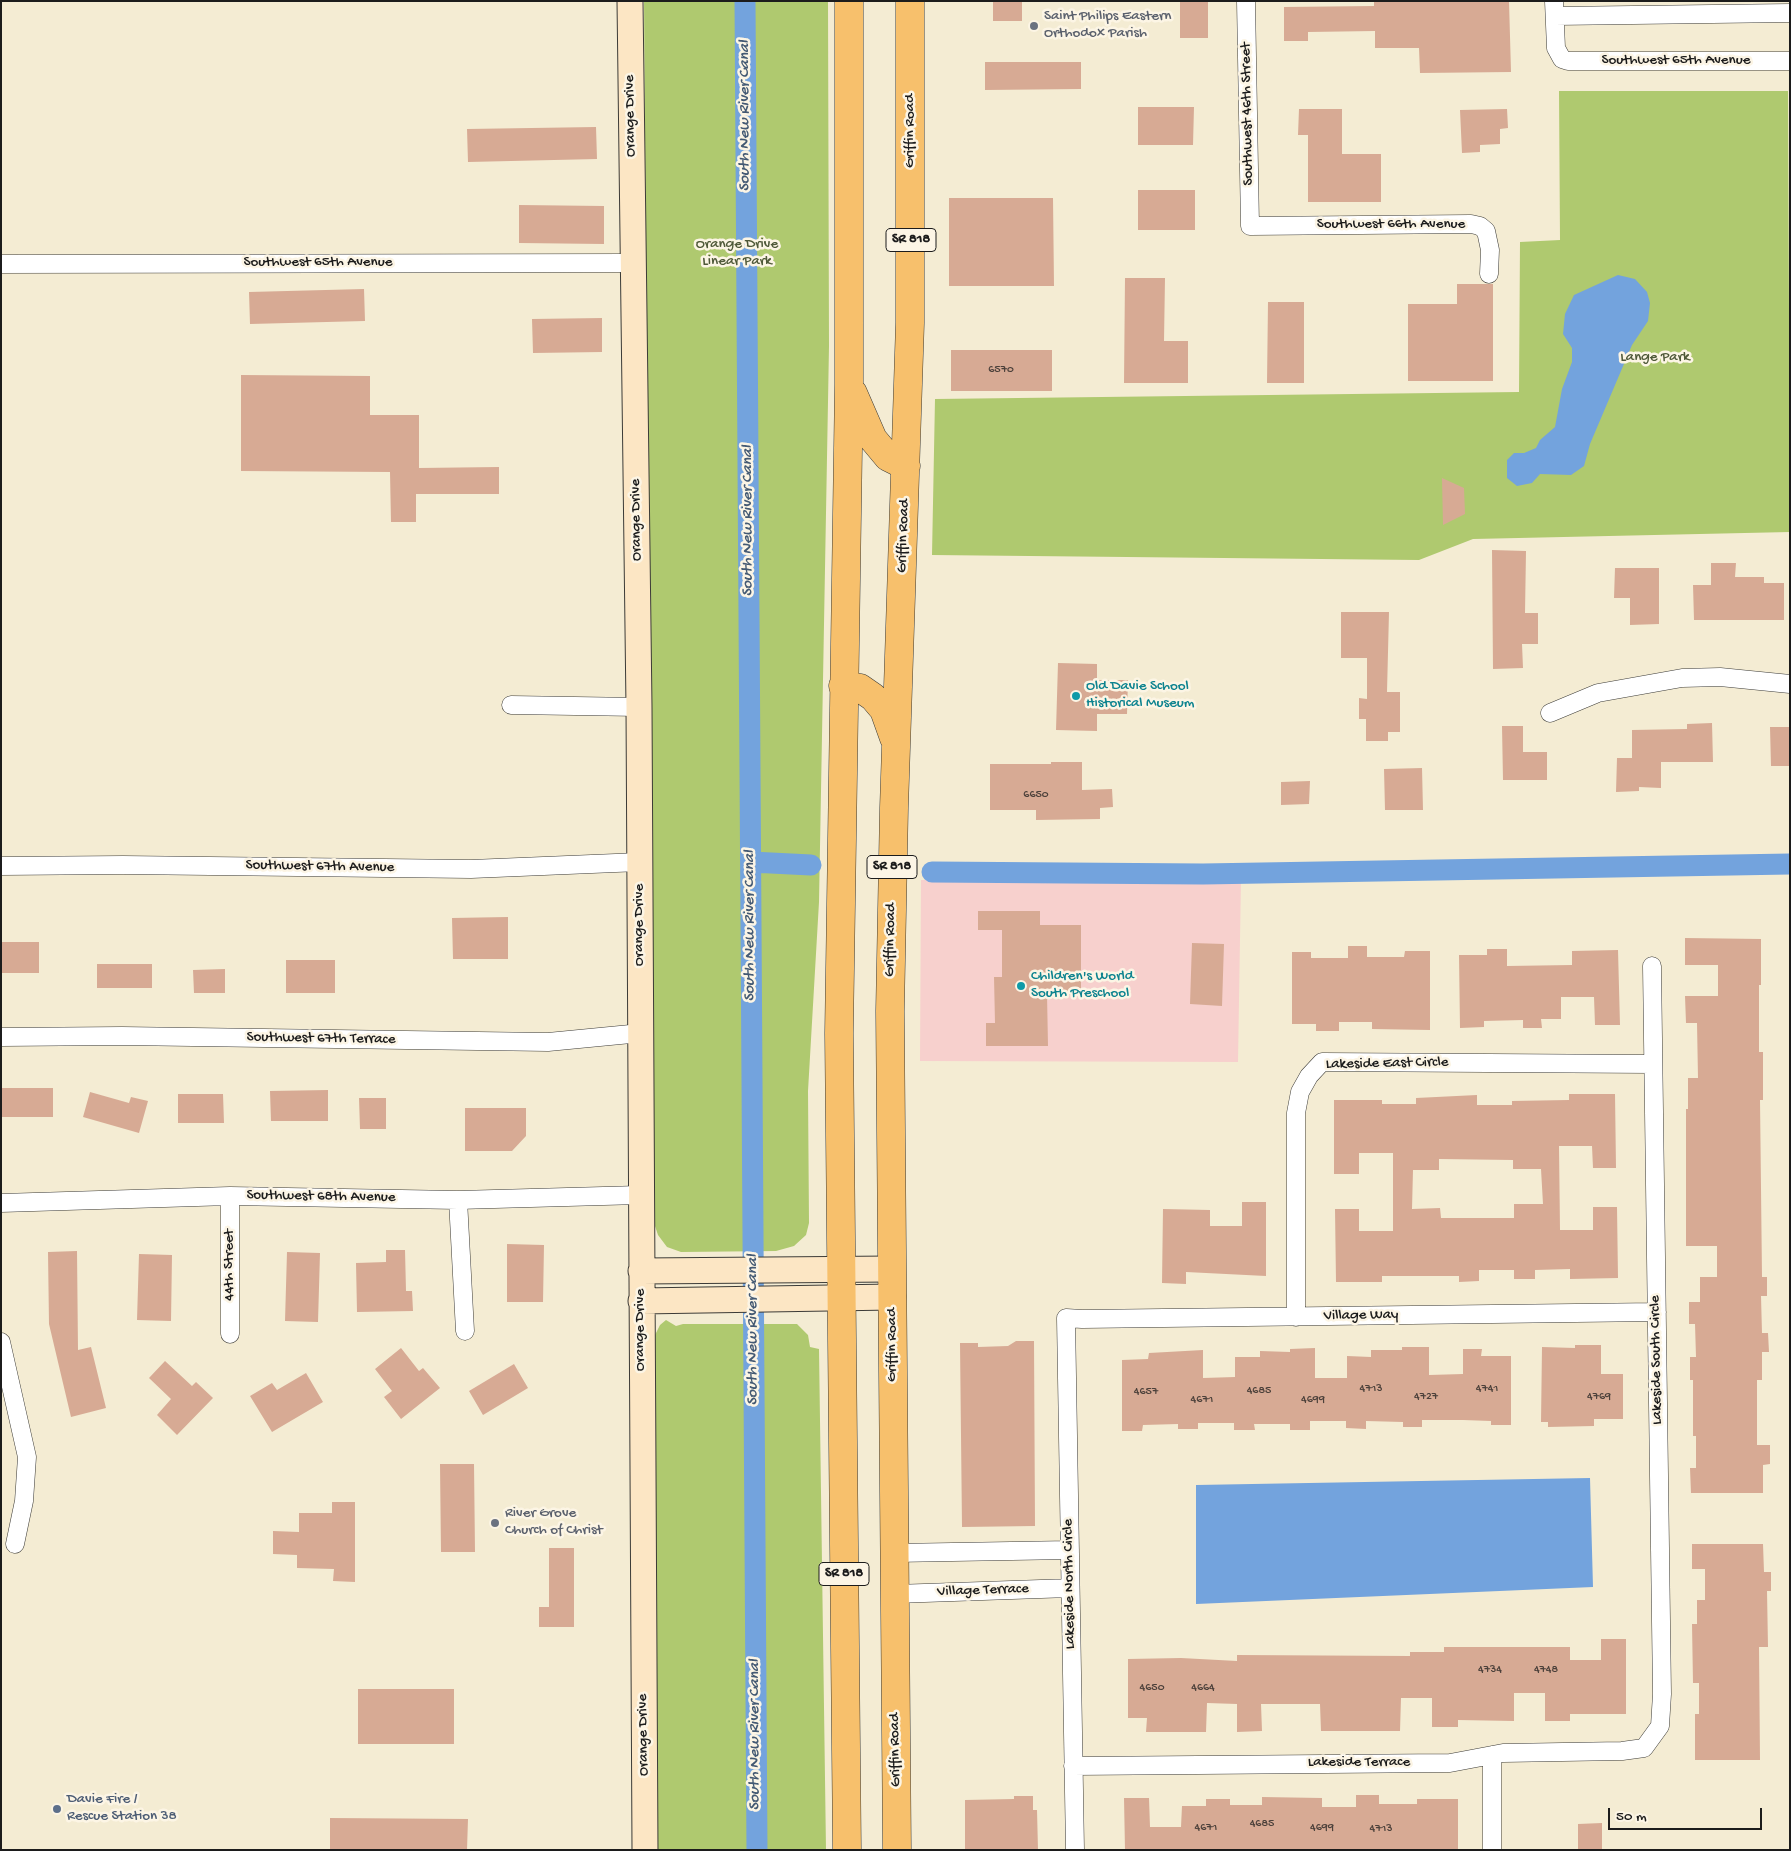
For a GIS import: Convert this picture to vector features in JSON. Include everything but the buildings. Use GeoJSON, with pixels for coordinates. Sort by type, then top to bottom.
{"type":"FeatureCollection","features":[{"type":"Feature","properties":{"kind":"main road","name":"SR 818"},"geometry":{"type":"LineString","coordinates":[[847,1850],[839,1023],[849,384],[849,1]]}},
{"type":"Feature","properties":{"kind":"main road","name":"Griffin Road"},"geometry":{"type":"LineString","coordinates":[[897,1850],[890,1011],[912,188],[910,1]]}},
{"type":"Feature","properties":{"kind":"main road"},"geometry":{"type":"LineString","coordinates":[[849,384],[874,439],[888,457],[906,466]]}},
{"type":"Feature","properties":{"kind":"main road"},"geometry":{"type":"LineString","coordinates":[[843,686],[860,688],[873,697],[884,710],[896,744]]}},
{"type":"Feature","properties":{"kind":"street","name":"Orange Drive"},"geometry":{"type":"LineString","coordinates":[[630,1],[639,707],[640,1195],[645,1850]]}},
{"type":"Feature","properties":{"kind":"street","name":"Southwest 46th Street"},"geometry":{"type":"LineString","coordinates":[[1246,1],[1250,226]]}},
{"type":"Feature","properties":{"kind":"street","name":"Southwest 65th Avenue"},"geometry":{"type":"LineString","coordinates":[[1555,9],[1556,48],[1562,59],[1568,61],[1790,61]]}},
{"type":"Feature","properties":{"kind":"street"},"geometry":{"type":"LineString","coordinates":[[1555,9],[1790,13]]}},
{"type":"Feature","properties":{"kind":"street","name":"Southwest 66th Avenue"},"geometry":{"type":"LineString","coordinates":[[1250,226],[1471,224],[1480,226],[1486,231],[1490,250],[1490,274]]}},
{"type":"Feature","properties":{"kind":"street","name":"Southwest 65th Avenue"},"geometry":{"type":"LineString","coordinates":[[1,264],[634,262]]}},
{"type":"Feature","properties":{"kind":"street"},"geometry":{"type":"LineString","coordinates":[[1550,713],[1598,693],[1666,680],[1720,677],[1790,684]]}},
{"type":"Feature","properties":{"kind":"street"},"geometry":{"type":"LineString","coordinates":[[512,704],[639,707]]}},
{"type":"Feature","properties":{"kind":"street","name":"Southwest 67th Avenue"},"geometry":{"type":"LineString","coordinates":[[1,866],[123,865],[471,869],[640,862]]}},
{"type":"Feature","properties":{"kind":"street","name":"Lakeside South Circle"},"geometry":{"type":"LineString","coordinates":[[1644,1748],[1660,1726],[1662,1694],[1652,966]]}},
{"type":"Feature","properties":{"kind":"street","name":"Southwest 67th Terrace"},"geometry":{"type":"LineString","coordinates":[[1,1037],[122,1036],[548,1042],[641,1033]]}},
{"type":"Feature","properties":{"kind":"street","name":"Lakeside East Circle"},"geometry":{"type":"LineString","coordinates":[[1296,1317],[1296,1113],[1300,1092],[1309,1076],[1322,1062],[1654,1064]]}},
{"type":"Feature","properties":{"kind":"street","name":"Southwest 68th Avenue"},"geometry":{"type":"LineString","coordinates":[[1,1203],[230,1196],[458,1200],[640,1195]]}},
{"type":"Feature","properties":{"kind":"street","name":"44th Street"},"geometry":{"type":"LineString","coordinates":[[230,1196],[230,1334]]}},
{"type":"Feature","properties":{"kind":"street"},"geometry":{"type":"LineString","coordinates":[[458,1200],[465,1332]]}},
{"type":"Feature","properties":{"kind":"street"},"geometry":{"type":"LineString","coordinates":[[641,1271],[892,1269]]}},
{"type":"Feature","properties":{"kind":"street"},"geometry":{"type":"LineString","coordinates":[[641,1301],[892,1297]]}},
{"type":"Feature","properties":{"kind":"street","name":"Village Way"},"geometry":{"type":"LineString","coordinates":[[1066,1318],[1082,1320],[1657,1312]]}},
{"type":"Feature","properties":{"kind":"street","name":"Lakeside North Circle"},"geometry":{"type":"LineString","coordinates":[[1066,1318],[1075,1850]]}},
{"type":"Feature","properties":{"kind":"street"},"geometry":{"type":"LineString","coordinates":[[1,1342],[27,1457],[24,1501],[15,1544]]}},
{"type":"Feature","properties":{"kind":"street"},"geometry":{"type":"LineString","coordinates":[[894,1553],[1070,1550]]}},
{"type":"Feature","properties":{"kind":"street","name":"Village Terrace"},"geometry":{"type":"LineString","coordinates":[[895,1594],[1070,1588]]}},
{"type":"Feature","properties":{"kind":"street","name":"Lakeside Terrace"},"geometry":{"type":"LineString","coordinates":[[1073,1766],[1450,1763],[1492,1755],[1622,1751],[1644,1748]]}},
{"type":"Feature","properties":{"kind":"street"},"geometry":{"type":"LineString","coordinates":[[1492,1755],[1492,1850]]}},
{"type":"Feature","properties":{"kind":"shaded area"},"geometry":{"type":"Polygon","coordinates":[[[1241,878],[1238,1062],[920,1061],[921,880],[1142,881],[1241,878]]]}},
{"type":"Feature","properties":{"kind":"green space","name":"Orange Drive Linear Park"},"geometry":{"type":"Polygon","coordinates":[[[644,1],[828,1],[829,346],[819,902],[808,1091],[809,1223],[806,1235],[794,1246],[776,1251],[681,1252],[667,1247],[658,1235],[653,1220],[644,1]]]}},
{"type":"Feature","properties":{"kind":"green space","name":"Lange Park"},"geometry":{"type":"Polygon","coordinates":[[[1559,91],[1788,91],[1790,532],[1473,539],[1419,560],[932,555],[935,399],[1519,392],[1520,242],[1560,240],[1559,91]]]}},
{"type":"Feature","properties":{"kind":"green space"},"geometry":{"type":"Polygon","coordinates":[[[666,1320],[676,1326],[683,1324],[797,1324],[808,1335],[810,1347],[819,1349],[826,1850],[655,1850],[654,1337],[660,1325],[666,1320]]]}},
{"type":"Feature","properties":{"kind":"water"},"geometry":{"type":"Polygon","coordinates":[[[1618,275],[1635,279],[1647,292],[1650,303],[1648,321],[1632,345],[1590,444],[1584,466],[1571,475],[1540,474],[1532,483],[1517,486],[1507,478],[1507,460],[1514,453],[1524,453],[1536,448],[1540,440],[1555,427],[1562,389],[1572,362],[1572,348],[1563,334],[1565,314],[1574,295],[1618,275]]]}},
{"type":"Feature","properties":{"kind":"water"},"geometry":{"type":"Polygon","coordinates":[[[1590,1478],[1593,1587],[1196,1604],[1196,1485],[1590,1478]]]}},
{"type":"Feature","properties":{"kind":"waterway","name":"South New River Canal"},"geometry":{"type":"LineString","coordinates":[[745,1],[757,1850]]}},
{"type":"Feature","properties":{"kind":"waterway"},"geometry":{"type":"LineString","coordinates":[[751,862],[811,865]]}},
{"type":"Feature","properties":{"kind":"waterway"},"geometry":{"type":"LineString","coordinates":[[932,872],[1203,874],[1790,864]]}},
{"type":"Feature","properties":{"kind":"place","name":"Saint Philips Eastern Orthodox Parish"},"geometry":{"type":"Point","coordinates":[1034,26]}},
{"type":"Feature","properties":{"kind":"place","name":"Old Davie School Historical Museum"},"geometry":{"type":"Point","coordinates":[1076,696]}},
{"type":"Feature","properties":{"kind":"place","name":"Children's World South Preschool"},"geometry":{"type":"Point","coordinates":[1021,986]}},
{"type":"Feature","properties":{"kind":"place","name":"River Grove Church of Christ"},"geometry":{"type":"Point","coordinates":[495,1523]}},
{"type":"Feature","properties":{"kind":"place","name":"Davie Fire / Rescue Station 38"},"geometry":{"type":"Point","coordinates":[57,1809]}}]}
